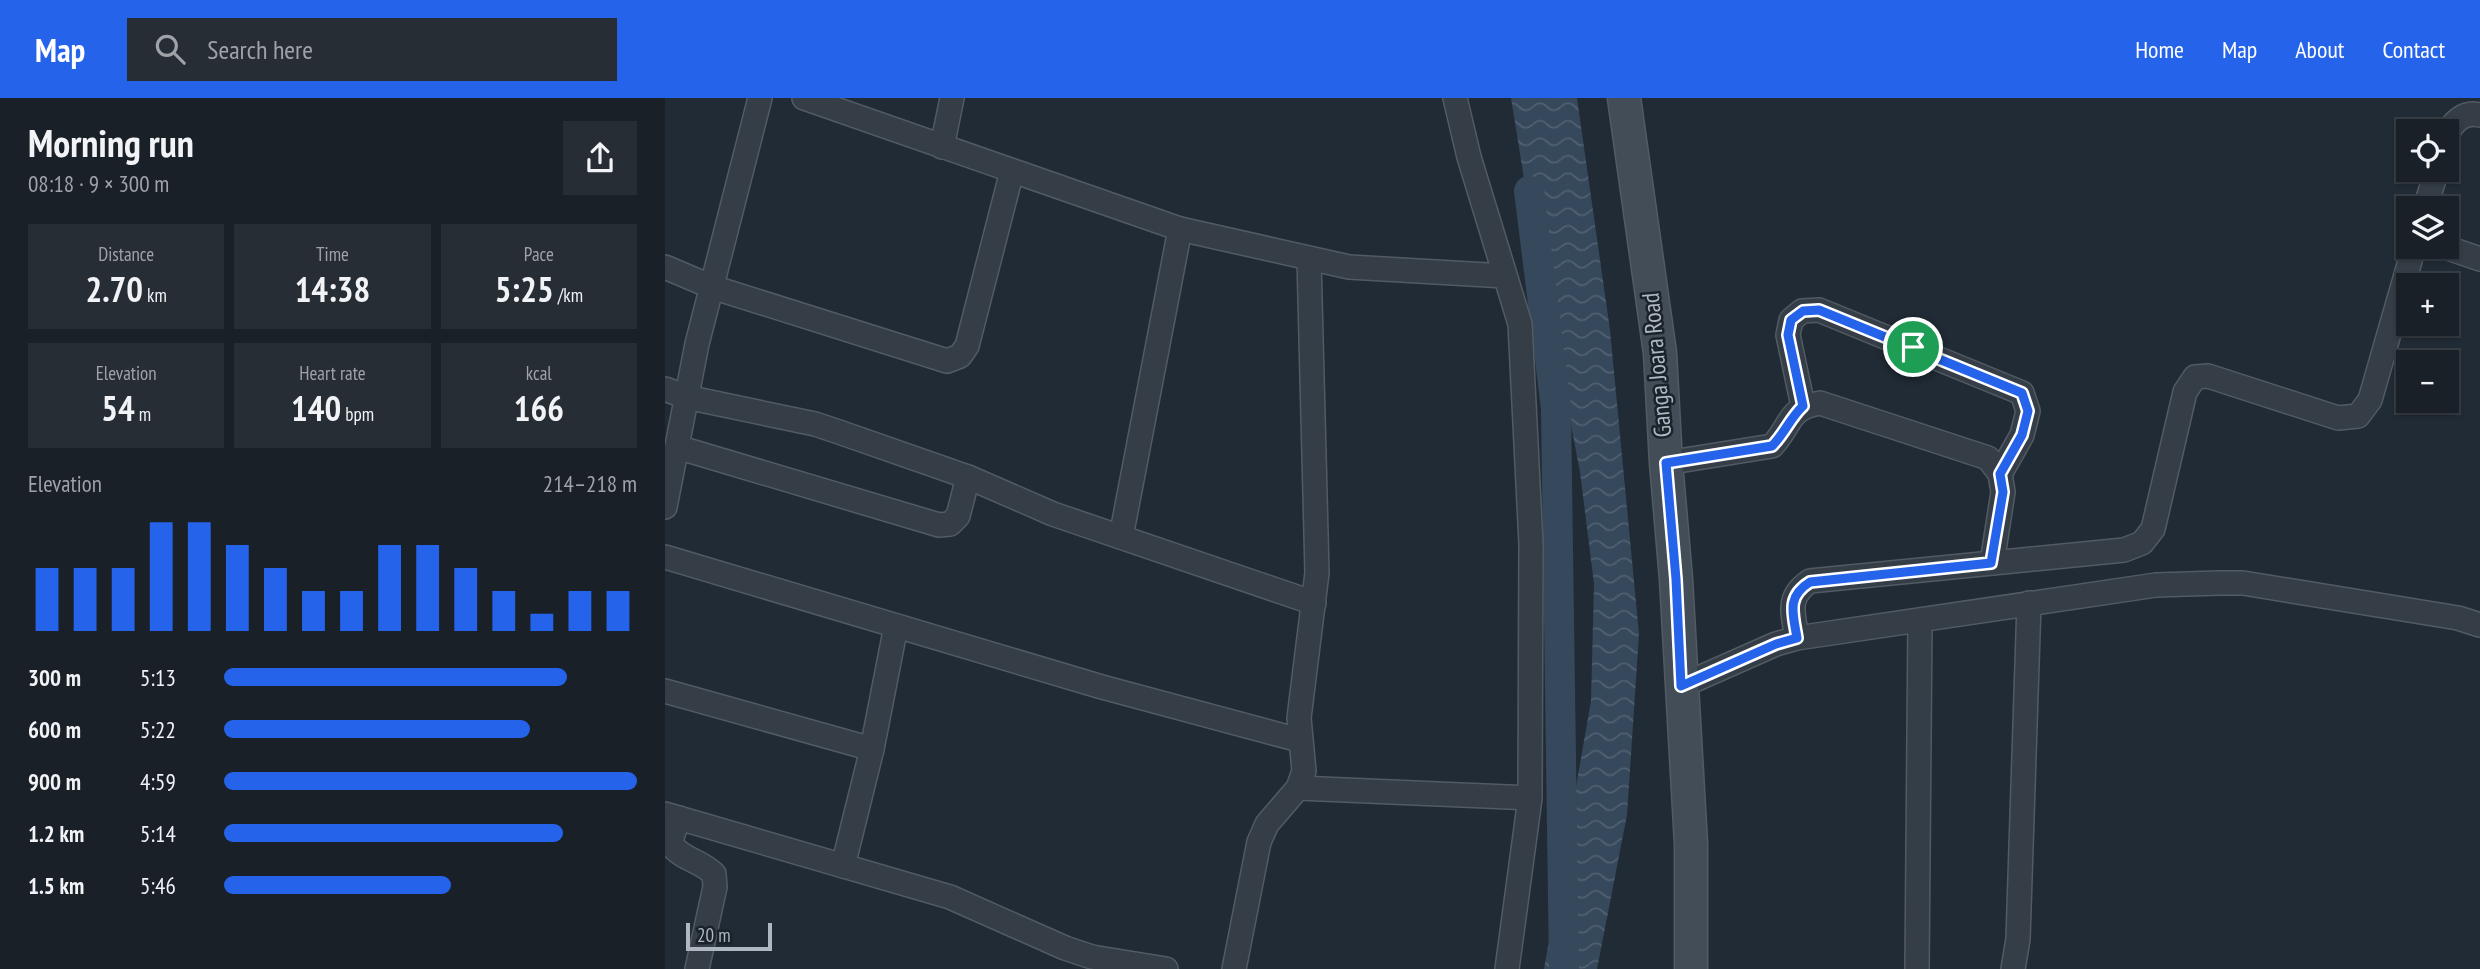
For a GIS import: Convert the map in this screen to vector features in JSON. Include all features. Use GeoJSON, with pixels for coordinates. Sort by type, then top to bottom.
{"type":"FeatureCollection","features":[{"type":"Feature","properties":{"kind":"main road","name":"Ganga Joara Road"},"geometry":{"type":"LineString","coordinates":[[1624,98],[1660,353],[1691,845],[1691,969]]}},
{"type":"Feature","properties":{"kind":"street"},"geometry":{"type":"LineString","coordinates":[[665,507],[677,447],[676,393],[697,344],[760,98]]}},
{"type":"Feature","properties":{"kind":"street"},"geometry":{"type":"LineString","coordinates":[[804,98],[1180,229],[1349,267],[1505,276]]}},
{"type":"Feature","properties":{"kind":"street"},"geometry":{"type":"LineString","coordinates":[[941,146],[952,98]]}},
{"type":"Feature","properties":{"kind":"street"},"geometry":{"type":"LineString","coordinates":[[1455,98],[1469,157],[1520,324],[1531,544],[1530,798],[1507,969]]}},
{"type":"Feature","properties":{"kind":"street"},"geometry":{"type":"LineString","coordinates":[[2459,119],[2474,113],[2480,115]]}},
{"type":"Feature","properties":{"kind":"street"},"geometry":{"type":"LineString","coordinates":[[665,267],[712,287],[947,361],[960,356],[967,346],[1012,171]]}},
{"type":"Feature","properties":{"kind":"street"},"geometry":{"type":"LineString","coordinates":[[1121,537],[1180,229]]}},
{"type":"Feature","properties":{"kind":"street"},"geometry":{"type":"LineString","coordinates":[[2459,252],[2480,259]]}},
{"type":"Feature","properties":{"kind":"street"},"geometry":{"type":"LineString","coordinates":[[1234,969],[1259,842],[1266,824],[1298,788],[1304,771],[1299,718],[1314,603],[1317,551],[1309,259]]}},
{"type":"Feature","properties":{"kind":"street"},"geometry":{"type":"LineString","coordinates":[[1797,638],[1791,606],[1798,589],[1810,582],[2124,550],[2142,543],[2153,529],[2185,392],[2195,377],[2208,376],[2338,418],[2358,416],[2370,400],[2411,259]]}},
{"type":"Feature","properties":{"kind":"street"},"geometry":{"type":"LineString","coordinates":[[1803,406],[1788,335],[1791,320],[1803,311],[1819,310],[2022,393],[2028,411],[2022,435],[2000,474]]}},
{"type":"Feature","properties":{"kind":"street"},"geometry":{"type":"LineString","coordinates":[[676,393],[815,424],[968,477],[1053,514],[1314,603]]}},
{"type":"Feature","properties":{"kind":"street"},"geometry":{"type":"LineString","coordinates":[[1666,463],[1772,446],[1781,437],[1793,415],[1803,406],[1820,403],[1988,458],[2000,474],[2003,492],[1991,563]]}},
{"type":"Feature","properties":{"kind":"street"},"geometry":{"type":"LineString","coordinates":[[677,447],[939,525],[950,524],[958,516],[968,477]]}},
{"type":"Feature","properties":{"kind":"street"},"geometry":{"type":"LineString","coordinates":[[665,557],[1102,687],[1299,740]]}},
{"type":"Feature","properties":{"kind":"street"},"geometry":{"type":"LineString","coordinates":[[1681,686],[1776,644],[1797,638],[2156,585],[2243,583],[2458,618],[2480,625]]}},
{"type":"Feature","properties":{"kind":"street"},"geometry":{"type":"LineString","coordinates":[[2013,969],[2018,939],[2029,603]]}},
{"type":"Feature","properties":{"kind":"street"},"geometry":{"type":"LineString","coordinates":[[1917,969],[1920,620]]}},
{"type":"Feature","properties":{"kind":"street"},"geometry":{"type":"LineString","coordinates":[[843,866],[872,749],[896,626]]}},
{"type":"Feature","properties":{"kind":"street"},"geometry":{"type":"LineString","coordinates":[[665,691],[872,749]]}},
{"type":"Feature","properties":{"kind":"street"},"geometry":{"type":"LineString","coordinates":[[1298,788],[1530,798]]}},
{"type":"Feature","properties":{"kind":"street"},"geometry":{"type":"LineString","coordinates":[[697,969],[715,887],[714,874],[706,866],[680,856],[672,846],[672,816],[950,897],[1065,948],[1092,957],[1166,969]]}},
{"type":"Feature","properties":{"kind":"water"},"geometry":{"type":"Polygon","coordinates":[[[1511,98],[1577,98],[1610,330],[1639,634],[1627,815],[1597,969],[1544,969],[1591,701],[1594,584],[1580,472],[1526,191],[1511,98]]]}},
{"type":"Feature","properties":{"kind":"waterway"},"geometry":{"type":"LineString","coordinates":[[1529,191],[1556,408],[1564,969]]}},
{"type":"Feature","properties":{"kind":"route"},"geometry":{"type":"LineString","coordinates":[[1819,310],[1913,347],[2022,393],[2028,411],[2022,435],[2000,474],[2003,492],[1991,563],[1810,582],[1798,589],[1791,606],[1797,638],[1776,644],[1681,686],[1676,579],[1666,463],[1772,446],[1781,437],[1793,415],[1803,406],[1788,335],[1791,320],[1803,311],[1819,310]]}}]}
